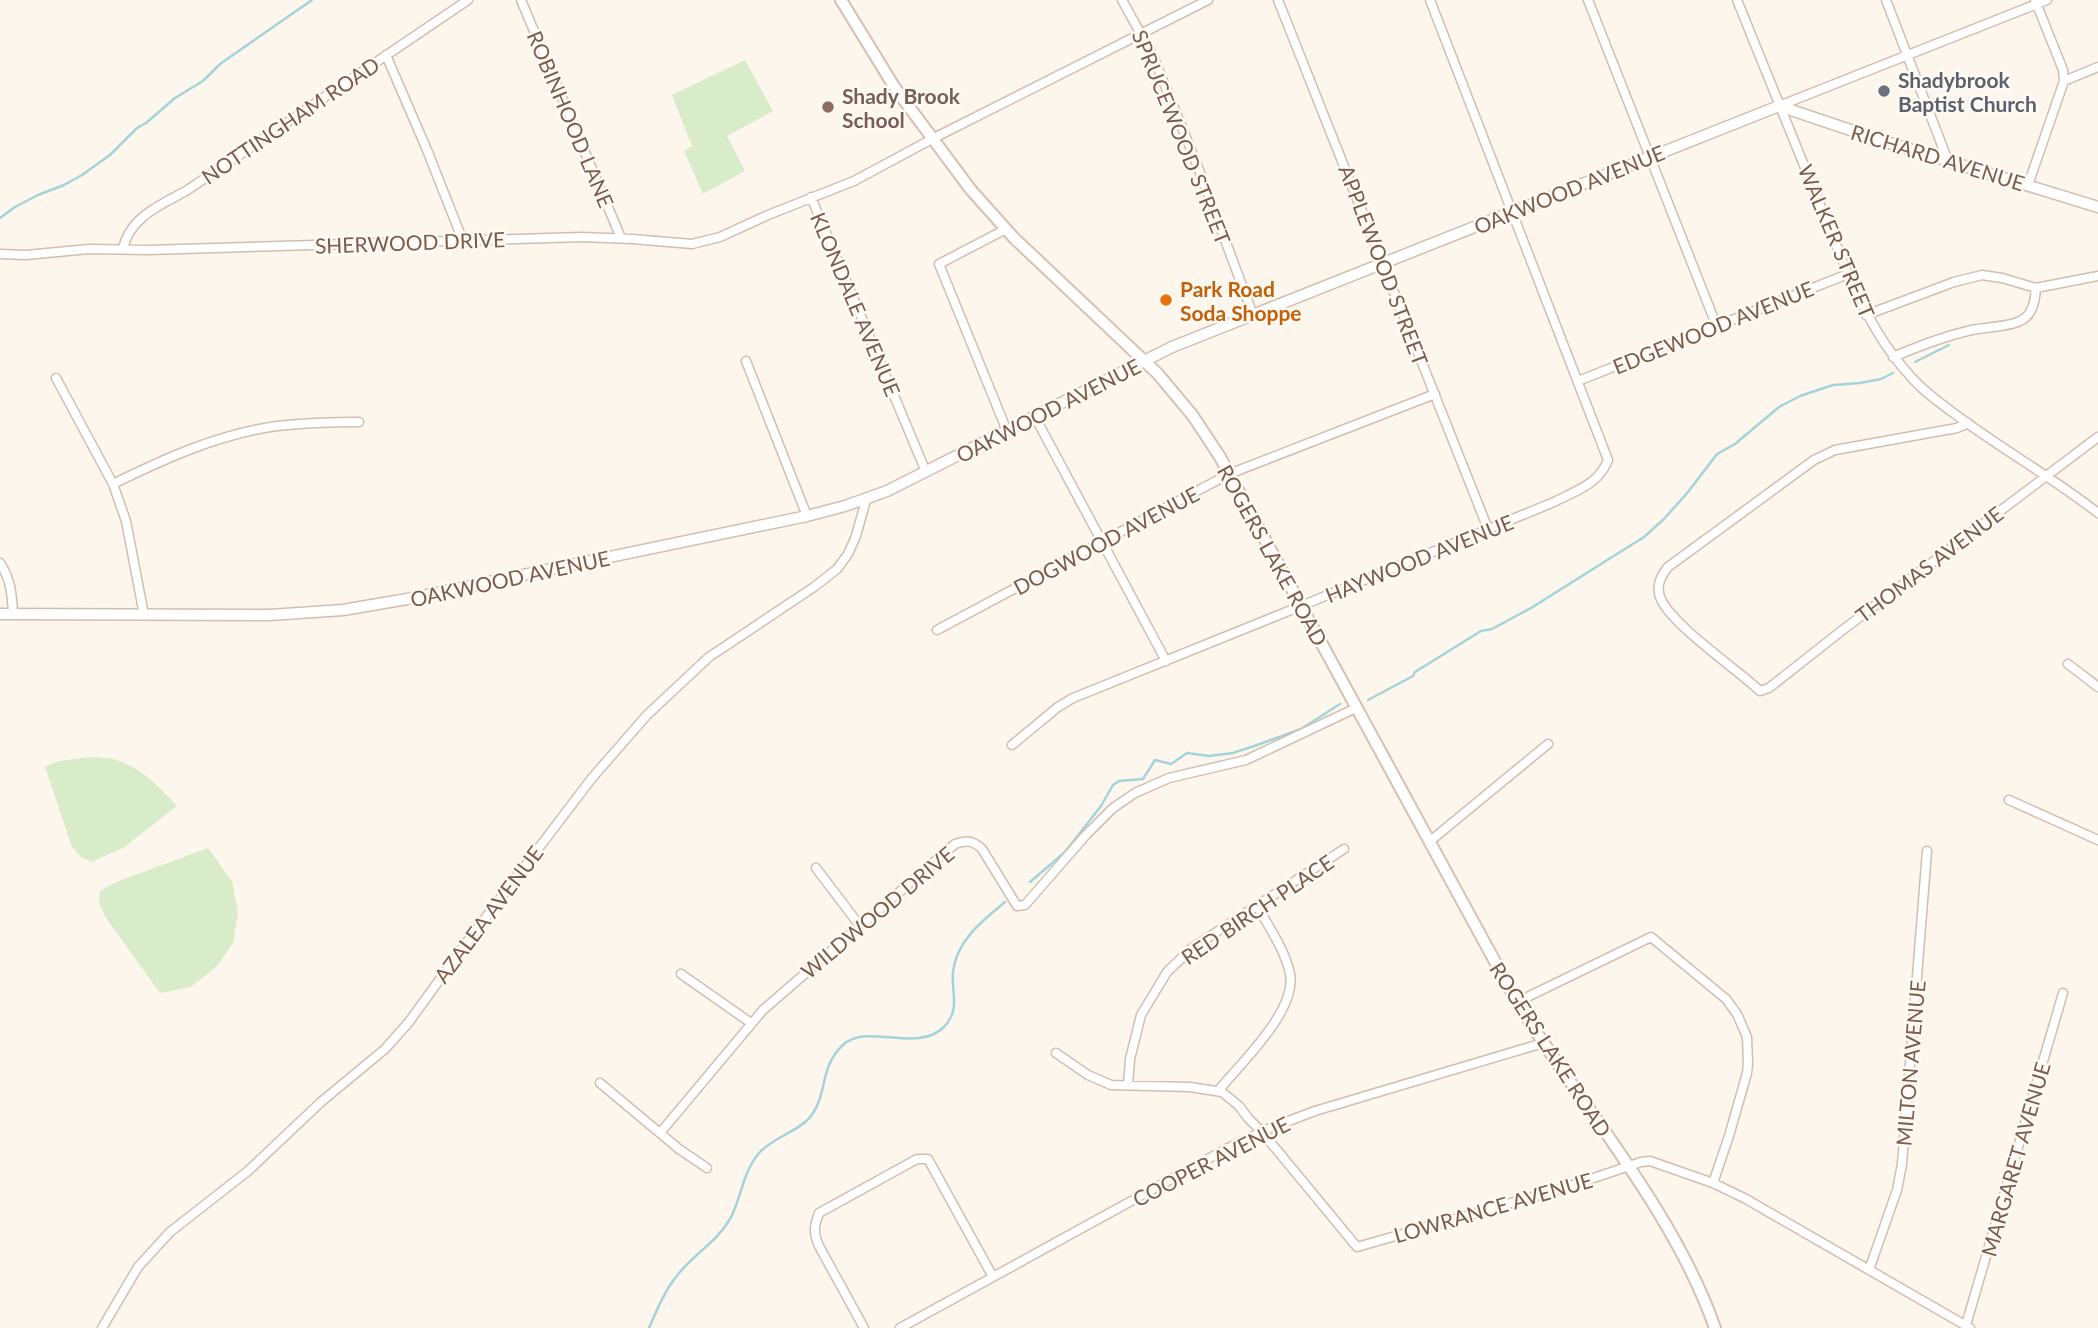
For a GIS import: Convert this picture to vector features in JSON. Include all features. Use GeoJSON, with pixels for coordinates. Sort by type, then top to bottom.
{"type":"FeatureCollection","features":[{"type":"Feature","properties":{"kind":"main road","name":"ROGERS LAKE ROAD"},"geometry":{"type":"LineString","coordinates":[[841,0],[895,88],[971,190],[1006,229],[1145,361],[1193,416],[1229,474],[1517,1002],[1628,1166],[1679,1248],[1704,1297],[1715,1328]]}},
{"type":"Feature","properties":{"kind":"street","name":"NOTTINGHAM ROAD"},"geometry":{"type":"LineString","coordinates":[[123,250],[127,236],[138,220],[150,211],[186,191],[468,0]]}},
{"type":"Feature","properties":{"kind":"street","name":"ROBINHOOD LANE"},"geometry":{"type":"LineString","coordinates":[[521,0],[621,238]]}},
{"type":"Feature","properties":{"kind":"street","name":"SPRUCEWOOD STREET"},"geometry":{"type":"LineString","coordinates":[[1122,0],[1153,56],[1253,315]]}},
{"type":"Feature","properties":{"kind":"street","name":"KLONDALE AVENUE"},"geometry":{"type":"LineString","coordinates":[[926,472],[811,197],[854,181],[1208,0]]}},
{"type":"Feature","properties":{"kind":"street","name":"APPLEWOOD STREET"},"geometry":{"type":"LineString","coordinates":[[1278,0],[1489,529]]}},
{"type":"Feature","properties":{"kind":"street"},"geometry":{"type":"LineString","coordinates":[[1430,0],[1578,381]]}},
{"type":"Feature","properties":{"kind":"street"},"geometry":{"type":"LineString","coordinates":[[1588,0],[1717,327]]}},
{"type":"Feature","properties":{"kind":"street","name":"WALKER STREET"},"geometry":{"type":"LineString","coordinates":[[1737,0],[1848,274],[1866,315],[1893,357],[1914,380],[1968,423],[2098,513]]}},
{"type":"Feature","properties":{"kind":"street"},"geometry":{"type":"LineString","coordinates":[[1886,0],[1948,161]]}},
{"type":"Feature","properties":{"kind":"street","name":"OAKWOOD AVENUE"},"geometry":{"type":"LineString","coordinates":[[0,614],[270,615],[343,610],[420,597],[807,516],[866,500],[1172,347],[2036,2],[2047,0]]}},
{"type":"Feature","properties":{"kind":"street"},"geometry":{"type":"LineString","coordinates":[[2028,185],[2064,81],[2063,70],[2036,2]]}},
{"type":"Feature","properties":{"kind":"street"},"geometry":{"type":"LineString","coordinates":[[386,55],[428,150],[463,241]]}},
{"type":"Feature","properties":{"kind":"street"},"geometry":{"type":"LineString","coordinates":[[2064,81],[2098,67]]}},
{"type":"Feature","properties":{"kind":"street","name":"RICHARD AVENUE"},"geometry":{"type":"LineString","coordinates":[[1779,106],[2098,207]]}},
{"type":"Feature","properties":{"kind":"street","name":"SHERWOOD DRIVE"},"geometry":{"type":"LineString","coordinates":[[0,254],[26,255],[89,249],[582,237],[692,244],[720,237],[811,197]]}},
{"type":"Feature","properties":{"kind":"street"},"geometry":{"type":"LineString","coordinates":[[1006,229],[939,264],[1007,430]]}},
{"type":"Feature","properties":{"kind":"street","name":"EDGEWOOD AVENUE"},"geometry":{"type":"LineString","coordinates":[[1578,381],[1848,274]]}},
{"type":"Feature","properties":{"kind":"street"},"geometry":{"type":"LineString","coordinates":[[1866,315],[1954,282],[1982,275],[2036,288],[2098,276]]}},
{"type":"Feature","properties":{"kind":"street"},"geometry":{"type":"LineString","coordinates":[[1893,357],[1963,332],[2020,321],[2032,309],[2036,288]]}},
{"type":"Feature","properties":{"kind":"street"},"geometry":{"type":"LineString","coordinates":[[746,361],[807,516]]}},
{"type":"Feature","properties":{"kind":"street"},"geometry":{"type":"LineString","coordinates":[[57,378],[113,484],[126,521],[144,615]]}},
{"type":"Feature","properties":{"kind":"street","name":"HAYWOOD AVENUE"},"geometry":{"type":"LineString","coordinates":[[1012,745],[1050,713],[1073,698],[1489,529],[1587,486],[1599,477],[1608,460],[1578,381]]}},
{"type":"Feature","properties":{"kind":"street","name":"DOGWOOD AVENUE"},"geometry":{"type":"LineString","coordinates":[[937,630],[1229,474],[1435,394]]}},
{"type":"Feature","properties":{"kind":"street"},"geometry":{"type":"LineString","coordinates":[[1035,417],[1166,661]]}},
{"type":"Feature","properties":{"kind":"street"},"geometry":{"type":"LineString","coordinates":[[113,484],[190,448],[246,432],[302,424],[359,422]]}},
{"type":"Feature","properties":{"kind":"street","name":"THOMAS AVENUE"},"geometry":{"type":"LineString","coordinates":[[1968,423],[1957,428],[1843,447],[1814,460],[1679,557],[1661,575],[1658,584],[1660,598],[1669,611],[1705,645],[1760,691],[1769,688],[2098,437]]}},
{"type":"Feature","properties":{"kind":"street","name":"AZALEA AVENUE"},"geometry":{"type":"LineString","coordinates":[[102,1328],[138,1267],[170,1232],[248,1171],[321,1102],[386,1049],[592,778],[647,715],[709,657],[837,569],[856,536],[866,500]]}},
{"type":"Feature","properties":{"kind":"street"},"geometry":{"type":"LineString","coordinates":[[0,564],[7,574],[12,593],[13,614]]}},
{"type":"Feature","properties":{"kind":"street"},"geometry":{"type":"LineString","coordinates":[[2068,664],[2098,687]]}},
{"type":"Feature","properties":{"kind":"street","name":"WILDWOOD DRIVE"},"geometry":{"type":"LineString","coordinates":[[660,1133],[763,1010],[955,844],[967,841],[982,849],[1017,906],[1025,905],[1086,835],[1113,808],[1135,793],[1169,778],[1246,760],[1356,708]]}},
{"type":"Feature","properties":{"kind":"street"},"geometry":{"type":"LineString","coordinates":[[1429,842],[1548,744]]}},
{"type":"Feature","properties":{"kind":"street"},"geometry":{"type":"LineString","coordinates":[[2009,800],[2098,840]]}},
{"type":"Feature","properties":{"kind":"street","name":"RED BIRCH PLACE"},"geometry":{"type":"LineString","coordinates":[[1128,1085],[1130,1059],[1141,1014],[1167,972],[1192,948],[1344,849]]}},
{"type":"Feature","properties":{"kind":"street","name":"MILTON AVENUE"},"geometry":{"type":"LineString","coordinates":[[1869,1270],[1897,1190],[1902,1164],[1927,850]]}},
{"type":"Feature","properties":{"kind":"street"},"geometry":{"type":"LineString","coordinates":[[816,869],[860,926]]}},
{"type":"Feature","properties":{"kind":"street"},"geometry":{"type":"LineString","coordinates":[[1217,1091],[1278,1020],[1288,999],[1291,977],[1284,954],[1256,906]]}},
{"type":"Feature","properties":{"kind":"street"},"geometry":{"type":"LineString","coordinates":[[1517,1002],[1651,937],[1726,999],[1738,1014],[1747,1037],[1748,1064],[1713,1183]]}},
{"type":"Feature","properties":{"kind":"street"},"geometry":{"type":"LineString","coordinates":[[681,974],[751,1023]]}},
{"type":"Feature","properties":{"kind":"street","name":"MARGARET AVENUE"},"geometry":{"type":"LineString","coordinates":[[1968,1327],[2063,993]]}},
{"type":"Feature","properties":{"kind":"street","name":"COOPER AVENUE"},"geometry":{"type":"LineString","coordinates":[[901,1328],[1262,1132],[1315,1111],[1543,1043]]}},
{"type":"Feature","properties":{"kind":"street"},"geometry":{"type":"LineString","coordinates":[[1056,1053],[1088,1075],[1111,1085],[1190,1087],[1222,1092],[1239,1106],[1262,1132]]}},
{"type":"Feature","properties":{"kind":"street"},"geometry":{"type":"LineString","coordinates":[[600,1083],[707,1168]]}},
{"type":"Feature","properties":{"kind":"street","name":"LOWRANCE AVENUE"},"geometry":{"type":"LineString","coordinates":[[1262,1132],[1357,1247],[1567,1187],[1628,1166]]}},
{"type":"Feature","properties":{"kind":"street"},"geometry":{"type":"LineString","coordinates":[[864,1328],[814,1235],[814,1224],[819,1213],[917,1159],[928,1159],[993,1278]]}},
{"type":"Feature","properties":{"kind":"street"},"geometry":{"type":"LineString","coordinates":[[1628,1166],[1650,1161],[1713,1183],[1746,1199],[1968,1327]]}},
{"type":"Feature","properties":{"kind":"green space"},"geometry":{"type":"Polygon","coordinates":[[[745,60],[773,111],[727,136],[745,171],[703,194],[684,151],[692,146],[672,95],[745,60]]]}},
{"type":"Feature","properties":{"kind":"green space"},"geometry":{"type":"Polygon","coordinates":[[[89,757],[113,759],[134,768],[177,806],[123,848],[91,862],[81,857],[72,847],[45,767],[59,761],[89,757]]]}},
{"type":"Feature","properties":{"kind":"green space"},"geometry":{"type":"Polygon","coordinates":[[[208,848],[232,881],[238,913],[233,943],[217,966],[191,987],[160,993],[104,915],[99,902],[100,891],[116,882],[208,848]]]}},
{"type":"Feature","properties":{"kind":"waterway"},"geometry":{"type":"LineString","coordinates":[[0,218],[15,207],[82,175],[110,155],[137,128],[175,98],[203,81],[220,64],[312,0]]}},
{"type":"Feature","properties":{"kind":"waterway"},"geometry":{"type":"LineString","coordinates":[[1915,362],[1949,345]]}},
{"type":"Feature","properties":{"kind":"waterway"},"geometry":{"type":"LineString","coordinates":[[1368,700],[1413,676],[1415,672],[1481,631],[1492,629],[1531,608],[1644,537],[1688,492],[1717,454],[1735,444],[1779,407],[1800,396],[1833,385],[1881,379],[1893,373]]}},
{"type":"Feature","properties":{"kind":"waterway"},"geometry":{"type":"LineString","coordinates":[[1030,882],[1065,852],[1101,806],[1113,785],[1119,781],[1143,779],[1155,760],[1171,764],[1187,753],[1209,756],[1233,753],[1301,729],[1340,704]]}},
{"type":"Feature","properties":{"kind":"waterway"},"geometry":{"type":"LineString","coordinates":[[649,1328],[664,1295],[676,1277],[718,1235],[730,1219],[746,1176],[760,1152],[811,1116],[820,1099],[835,1053],[853,1039],[865,1036],[920,1038],[933,1035],[944,1027],[954,1007],[953,972],[959,951],[972,932],[1005,902]]}},
{"type":"Feature","properties":{"kind":"place","name":"Shadybrook Baptist Church"},"geometry":{"type":"Point","coordinates":[1884,91]}},
{"type":"Feature","properties":{"kind":"place","name":"Shady Brook School"},"geometry":{"type":"Point","coordinates":[828,107]}},
{"type":"Feature","properties":{"kind":"place","name":"Park Road Soda Shoppe"},"geometry":{"type":"Point","coordinates":[1166,300]}}]}
